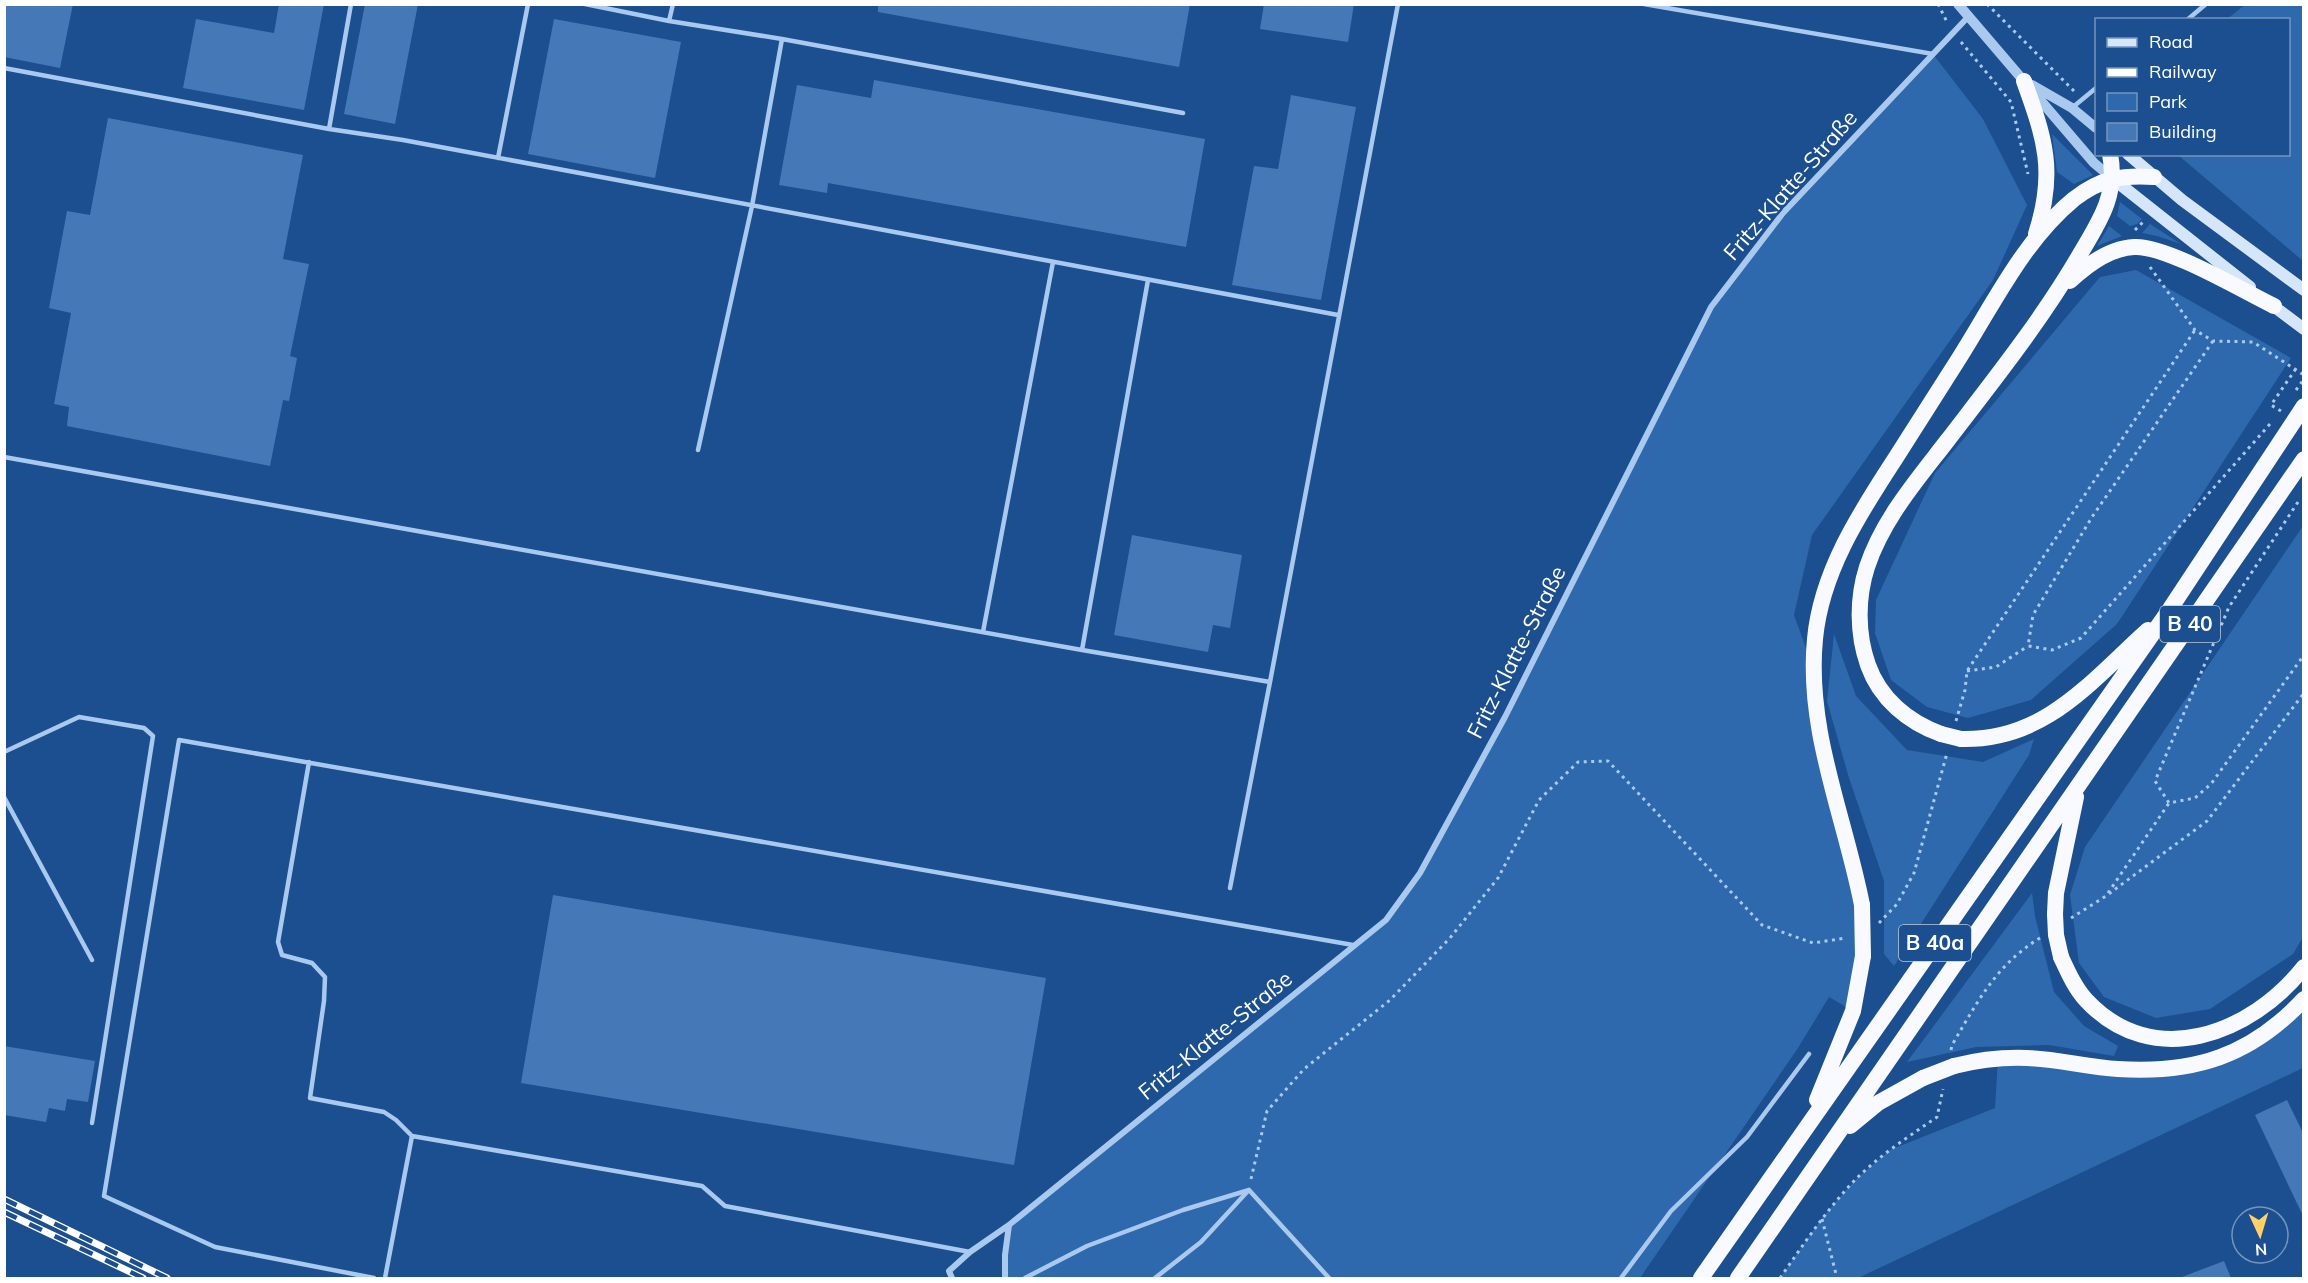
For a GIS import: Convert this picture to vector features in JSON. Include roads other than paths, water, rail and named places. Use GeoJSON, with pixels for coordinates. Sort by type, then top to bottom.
{"type":"FeatureCollection","features":[{"type":"Feature","properties":{"kind":"highway"},"geometry":{"type":"LineString","coordinates":[[2024,81],[2043,137],[2048,183],[2043,211],[2034,240]]}},
{"type":"Feature","properties":{"kind":"highway"},"geometry":{"type":"LineString","coordinates":[[2110,156],[2112,178],[2103,216],[2056,295],[1906,495],[1876,545],[1861,591],[1860,632],[1863,652],[1880,689],[1907,718],[1952,736],[1981,740],[2003,736],[2045,719],[2067,704],[2170,609]]}},
{"type":"Feature","properties":{"kind":"highway"},"geometry":{"type":"LineString","coordinates":[[1805,1128],[1853,1011],[1863,956],[1862,905],[1829,776],[1815,700],[1813,668],[1815,637],[1829,577],[1860,515],[2034,240],[2077,198],[2112,178],[2154,177]]}},
{"type":"Feature","properties":{"kind":"highway"},"geometry":{"type":"LineString","coordinates":[[2056,295],[2079,272],[2094,262],[2114,252],[2134,247],[2148,249],[2188,262],[2274,306]]}},
{"type":"Feature","properties":{"kind":"highway","name":"B 40"},"geometry":{"type":"LineString","coordinates":[[2170,609],[2286,417],[2304,406]]}},
{"type":"Feature","properties":{"kind":"highway","name":"B 40"},"geometry":{"type":"LineString","coordinates":[[2077,789],[2304,459]]}},
{"type":"Feature","properties":{"kind":"highway","name":"B 40a"},"geometry":{"type":"LineString","coordinates":[[1701,1278],[2170,609]]}},
{"type":"Feature","properties":{"kind":"highway"},"geometry":{"type":"LineString","coordinates":[[2077,789],[2056,893],[2061,918],[2056,935],[2061,957],[2071,980],[2104,1016],[2125,1028],[2148,1036],[2173,1040],[2197,1038],[2225,1029],[2248,1017],[2272,1000],[2304,967]]}},
{"type":"Feature","properties":{"kind":"highway","name":"B 40a"},"geometry":{"type":"LineString","coordinates":[[1738,1278],[2077,789]]}},
{"type":"Feature","properties":{"kind":"highway"},"geometry":{"type":"LineString","coordinates":[[1833,1141],[1878,1103],[1952,1060],[2027,1058],[2142,1070],[2190,1066],[2213,1061],[2244,1047],[2275,1027],[2304,999]]}},
{"type":"Feature","properties":{"kind":"main road"},"geometry":{"type":"LineString","coordinates":[[2130,156],[2182,200],[2304,290]]}},
{"type":"Feature","properties":{"kind":"main road"},"geometry":{"type":"LineString","coordinates":[[2112,178],[2304,329]]}},
{"type":"Feature","properties":{"kind":"street"},"geometry":{"type":"LineString","coordinates":[[1958,4],[2094,163],[2112,178]]}},
{"type":"Feature","properties":{"kind":"street","name":"Fritz-Klatte-Straße"},"geometry":{"type":"LineString","coordinates":[[952,1278],[949,1271],[970,1252],[1009,1225],[1386,920],[1420,873],[1505,717],[1711,307],[1783,213],[1968,17]]}},
{"type":"Feature","properties":{"kind":"street"},"geometry":{"type":"LineString","coordinates":[[2024,81],[2072,108],[2095,126]]}},
{"type":"Feature","properties":{"kind":"street"},"geometry":{"type":"LineString","coordinates":[[1005,1278],[1009,1225]]}},
{"type":"Feature","properties":{"kind":"lane"},"geometry":{"type":"LineString","coordinates":[[329,129],[351,4]]}},
{"type":"Feature","properties":{"kind":"lane"},"geometry":{"type":"LineString","coordinates":[[498,158],[528,4]]}},
{"type":"Feature","properties":{"kind":"lane"},"geometry":{"type":"LineString","coordinates":[[585,4],[1183,113]]}},
{"type":"Feature","properties":{"kind":"lane"},"geometry":{"type":"LineString","coordinates":[[669,21],[673,4]]}},
{"type":"Feature","properties":{"kind":"lane"},"geometry":{"type":"LineString","coordinates":[[1230,888],[1398,4]]}},
{"type":"Feature","properties":{"kind":"lane"},"geometry":{"type":"LineString","coordinates":[[1644,4],[1933,54]]}},
{"type":"Feature","properties":{"kind":"lane"},"geometry":{"type":"LineString","coordinates":[[2189,18],[2206,4]]}},
{"type":"Feature","properties":{"kind":"lane"},"geometry":{"type":"LineString","coordinates":[[698,450],[752,206],[782,39]]}},
{"type":"Feature","properties":{"kind":"lane"},"geometry":{"type":"LineString","coordinates":[[4,68],[329,129],[403,140],[1338,315]]}},
{"type":"Feature","properties":{"kind":"lane"},"geometry":{"type":"LineString","coordinates":[[2072,108],[2095,90]]}},
{"type":"Feature","properties":{"kind":"lane"},"geometry":{"type":"LineString","coordinates":[[983,632],[1053,262]]}},
{"type":"Feature","properties":{"kind":"lane"},"geometry":{"type":"LineString","coordinates":[[1082,650],[1148,280]]}},
{"type":"Feature","properties":{"kind":"lane"},"geometry":{"type":"LineString","coordinates":[[4,457],[1270,682]]}},
{"type":"Feature","properties":{"kind":"lane"},"geometry":{"type":"LineString","coordinates":[[4,752],[79,717],[144,728],[153,736],[92,1123]]}},
{"type":"Feature","properties":{"kind":"lane"},"geometry":{"type":"LineString","coordinates":[[374,1278],[215,1247],[104,1196],[179,740],[1353,945]]}},
{"type":"Feature","properties":{"kind":"lane"},"geometry":{"type":"LineString","coordinates":[[309,762],[278,942],[282,955],[312,963],[325,977],[324,1001],[310,1098],[384,1112],[412,1136],[702,1186],[725,1206],[970,1252]]}},
{"type":"Feature","properties":{"kind":"lane"},"geometry":{"type":"LineString","coordinates":[[4,797],[92,960]]}},
{"type":"Feature","properties":{"kind":"lane"},"geometry":{"type":"LineString","coordinates":[[1621,1278],[1671,1211],[1747,1137],[1809,1054]]}},
{"type":"Feature","properties":{"kind":"lane"},"geometry":{"type":"LineString","coordinates":[[385,1278],[412,1136]]}},
{"type":"Feature","properties":{"kind":"lane"},"geometry":{"type":"LineString","coordinates":[[1025,1278],[1087,1246],[1183,1210],[1249,1190]]}},
{"type":"Feature","properties":{"kind":"lane"},"geometry":{"type":"LineString","coordinates":[[1155,1278],[1201,1242],[1249,1190]]}},
{"type":"Feature","properties":{"kind":"lane"},"geometry":{"type":"LineString","coordinates":[[1249,1190],[1329,1278]]}},
{"type":"Feature","properties":{"kind":"railway"},"geometry":{"type":"LineString","coordinates":[[4,1199],[167,1278]]}},
{"type":"Feature","properties":{"kind":"railway"},"geometry":{"type":"LineString","coordinates":[[4,1212],[143,1278]]}}]}
